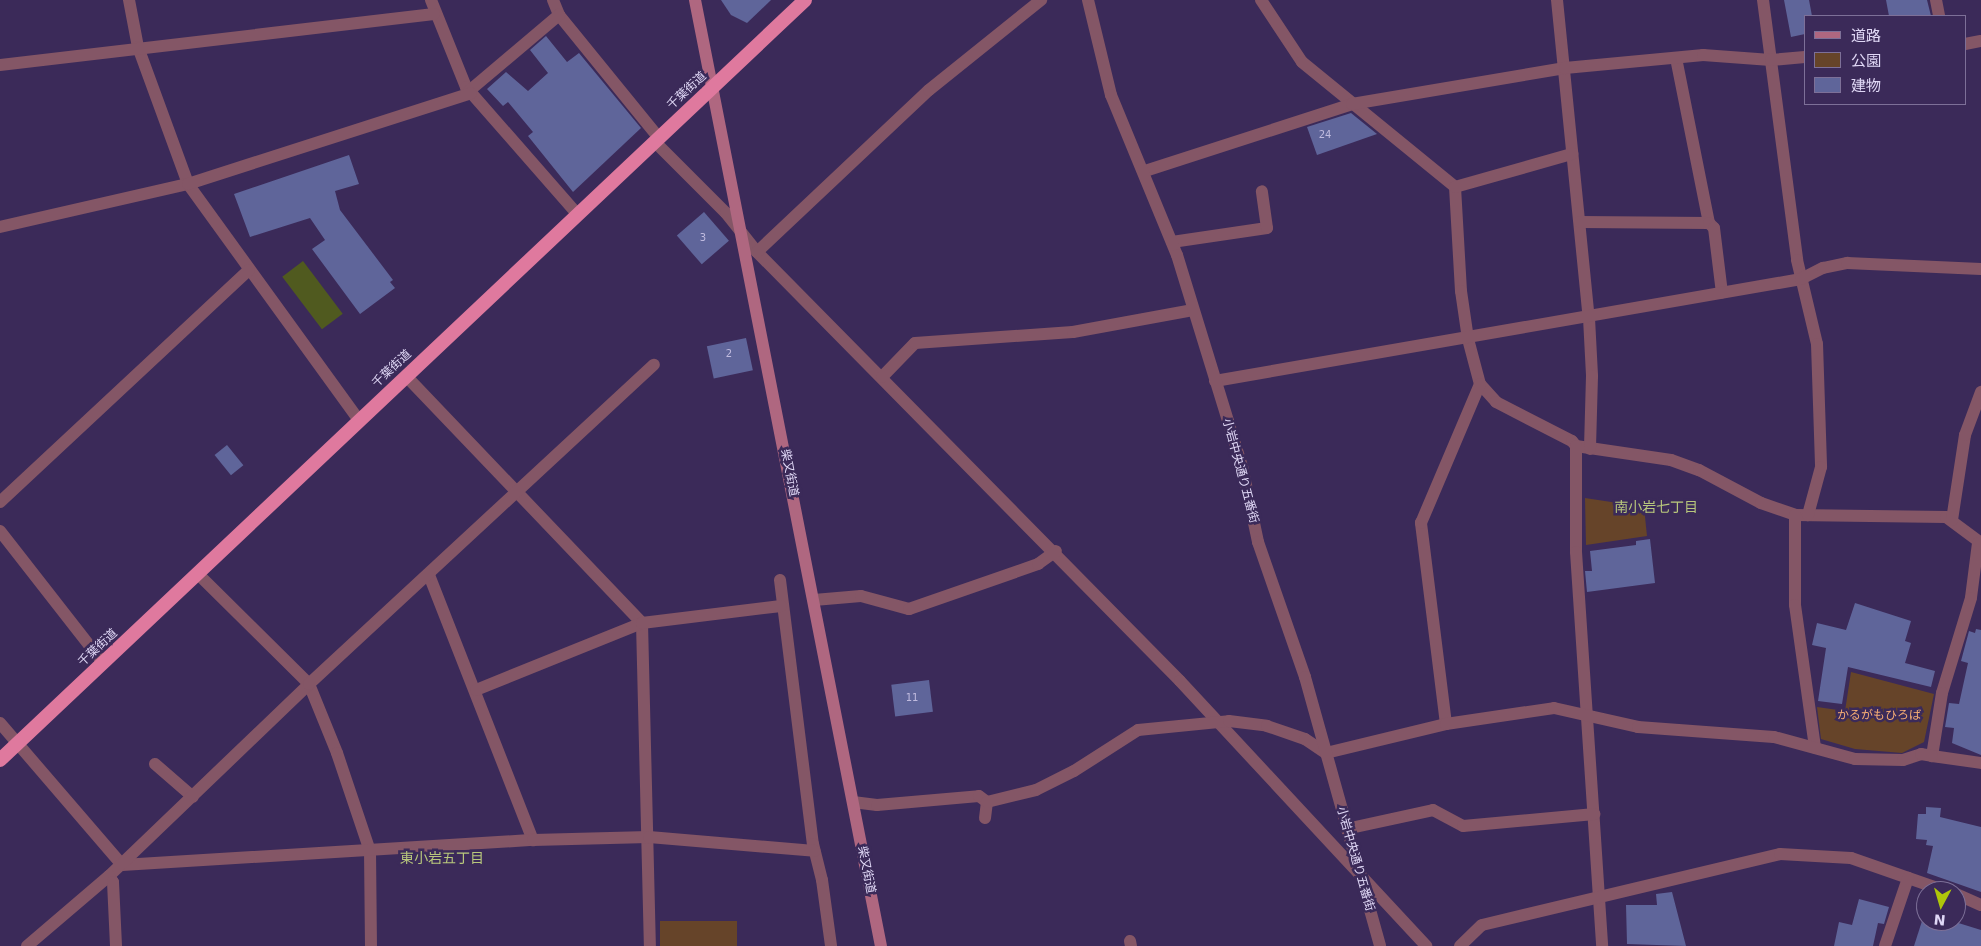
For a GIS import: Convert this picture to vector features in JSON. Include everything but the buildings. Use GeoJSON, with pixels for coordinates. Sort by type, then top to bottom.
{"type":"FeatureCollection","features":[{"type":"Feature","properties":{"kind":"highway","name":"千葉街道"},"geometry":{"type":"LineString","coordinates":[[0,760],[804,0]]}},
{"type":"Feature","properties":{"kind":"main road","name":"柴又街道"},"geometry":{"type":"LineString","coordinates":[[695,0],[881,946]]}},
{"type":"Feature","properties":{"kind":"street"},"geometry":{"type":"LineString","coordinates":[[129,0],[138,47],[188,184],[359,420]]}},
{"type":"Feature","properties":{"kind":"street"},"geometry":{"type":"LineString","coordinates":[[431,0],[434,14],[470,92],[578,215]]}},
{"type":"Feature","properties":{"kind":"street"},"geometry":{"type":"LineString","coordinates":[[757,252],[929,90],[1041,0]]}},
{"type":"Feature","properties":{"kind":"street","name":"小岩中央通り五番街"},"geometry":{"type":"LineString","coordinates":[[1088,0],[1111,95],[1145,171],[1172,242],[1242,466],[1258,542],[1305,677],[1380,946]]}},
{"type":"Feature","properties":{"kind":"street"},"geometry":{"type":"LineString","coordinates":[[1261,0],[1302,62],[1454,187],[1461,291],[1468,338],[1480,384],[1496,402],[1572,440],[1576,446],[1576,552],[1602,946]]}},
{"type":"Feature","properties":{"kind":"street"},"geometry":{"type":"LineString","coordinates":[[1557,0],[1589,318],[1592,376],[1590,449]]}},
{"type":"Feature","properties":{"kind":"street"},"geometry":{"type":"LineString","coordinates":[[1763,0],[1801,279],[1817,344],[1822,438],[1821,467],[1802,515],[1795,604],[1815,748]]}},
{"type":"Feature","properties":{"kind":"street"},"geometry":{"type":"LineString","coordinates":[[1936,0],[1939,15]]}},
{"type":"Feature","properties":{"kind":"street"},"geometry":{"type":"LineString","coordinates":[[0,227],[188,184],[470,92],[556,5],[657,140],[757,252],[1056,551],[1426,946]]}},
{"type":"Feature","properties":{"kind":"street"},"geometry":{"type":"LineString","coordinates":[[0,65],[138,47],[240,39],[434,14]]}},
{"type":"Feature","properties":{"kind":"street"},"geometry":{"type":"LineString","coordinates":[[1966,44],[1981,41]]}},
{"type":"Feature","properties":{"kind":"street"},"geometry":{"type":"LineString","coordinates":[[1145,171],[1352,104],[1564,68],[1703,55],[1771,60],[1804,57]]}},
{"type":"Feature","properties":{"kind":"street"},"geometry":{"type":"LineString","coordinates":[[1676,58],[1709,223],[1714,228],[1722,294]]}},
{"type":"Feature","properties":{"kind":"street"},"geometry":{"type":"LineString","coordinates":[[1454,187],[1572,154]]}},
{"type":"Feature","properties":{"kind":"street"},"geometry":{"type":"LineString","coordinates":[[1172,242],[1267,228],[1262,191]]}},
{"type":"Feature","properties":{"kind":"street"},"geometry":{"type":"LineString","coordinates":[[1580,222],[1709,223]]}},
{"type":"Feature","properties":{"kind":"street"},"geometry":{"type":"LineString","coordinates":[[1215,381],[1722,294],[1801,279],[1822,268],[1847,263],[1981,270]]}},
{"type":"Feature","properties":{"kind":"street"},"geometry":{"type":"LineString","coordinates":[[0,502],[249,270]]}},
{"type":"Feature","properties":{"kind":"street"},"geometry":{"type":"LineString","coordinates":[[882,377],[915,343],[1073,332],[1193,310]]}},
{"type":"Feature","properties":{"kind":"street"},"geometry":{"type":"LineString","coordinates":[[27,946],[111,879],[125,861],[309,684],[430,575],[654,366]]}},
{"type":"Feature","properties":{"kind":"street"},"geometry":{"type":"LineString","coordinates":[[406,376],[642,623],[649,837],[650,946]]}},
{"type":"Feature","properties":{"kind":"street"},"geometry":{"type":"LineString","coordinates":[[1446,724],[1421,523],[1480,384]]}},
{"type":"Feature","properties":{"kind":"street"},"geometry":{"type":"LineString","coordinates":[[1952,520],[1965,435],[1981,392]]}},
{"type":"Feature","properties":{"kind":"street"},"geometry":{"type":"LineString","coordinates":[[1576,446],[1671,460],[1699,470],[1761,504],[1802,515],[1946,517],[1980,543],[1971,598],[1942,694],[1932,756]]}},
{"type":"Feature","properties":{"kind":"street"},"geometry":{"type":"LineString","coordinates":[[0,531],[103,663]]}},
{"type":"Feature","properties":{"kind":"street"},"geometry":{"type":"LineString","coordinates":[[814,600],[861,596],[909,609],[1038,564],[1056,551]]}},
{"type":"Feature","properties":{"kind":"street"},"geometry":{"type":"LineString","coordinates":[[198,574],[309,684],[337,753],[370,851],[371,946]]}},
{"type":"Feature","properties":{"kind":"street"},"geometry":{"type":"LineString","coordinates":[[430,575],[533,840]]}},
{"type":"Feature","properties":{"kind":"street"},"geometry":{"type":"LineString","coordinates":[[780,580],[814,851],[822,880],[831,946]]}},
{"type":"Feature","properties":{"kind":"street"},"geometry":{"type":"LineString","coordinates":[[476,690],[642,623],[782,606]]}},
{"type":"Feature","properties":{"kind":"street"},"geometry":{"type":"LineString","coordinates":[[986,802],[1036,790],[1138,730],[1216,722],[1267,726],[1305,739],[1326,753],[1446,724],[1554,708],[1638,727],[1774,737],[1855,759],[1903,760],[1921,754],[1981,763]]}},
{"type":"Feature","properties":{"kind":"street"},"geometry":{"type":"LineString","coordinates":[[0,723],[17,745],[125,861],[370,851],[533,840],[649,837],[814,851]]}},
{"type":"Feature","properties":{"kind":"street"},"geometry":{"type":"LineString","coordinates":[[154,764],[193,797]]}},
{"type":"Feature","properties":{"kind":"street"},"geometry":{"type":"LineString","coordinates":[[853,802],[877,805],[979,796],[986,802]]}},
{"type":"Feature","properties":{"kind":"street"},"geometry":{"type":"LineString","coordinates":[[985,818],[986,802]]}},
{"type":"Feature","properties":{"kind":"street"},"geometry":{"type":"LineString","coordinates":[[1346,829],[1432,810],[1463,826],[1594,814]]}},
{"type":"Feature","properties":{"kind":"street"},"geometry":{"type":"LineString","coordinates":[[1460,946],[1482,925],[1600,899],[1780,854],[1851,858],[1917,881]]}},
{"type":"Feature","properties":{"kind":"street"},"geometry":{"type":"LineString","coordinates":[[1885,946],[1908,878]]}},
{"type":"Feature","properties":{"kind":"street"},"geometry":{"type":"LineString","coordinates":[[111,879],[116,946]]}},
{"type":"Feature","properties":{"kind":"street"},"geometry":{"type":"LineString","coordinates":[[1966,898],[1981,905]]}},
{"type":"Feature","properties":{"kind":"green space"},"geometry":{"type":"Polygon","coordinates":[[[1585,498],[1644,507],[1647,536],[1586,545],[1585,498]]]}},
{"type":"Feature","properties":{"kind":"green space","name":"かるがもひろば"},"geometry":{"type":"Polygon","coordinates":[[[1851,672],[1934,694],[1924,742],[1902,753],[1855,749],[1821,739],[1817,707],[1845,711],[1851,672]]]}},
{"type":"Feature","properties":{"kind":"green space"},"geometry":{"type":"Polygon","coordinates":[[[660,921],[737,921],[737,946],[660,946],[660,921]]]}},
{"type":"Feature","properties":{"kind":"shaded area"},"geometry":{"type":"Polygon","coordinates":[[[303,261],[343,314],[322,329],[282,277],[303,261]]]}},
{"type":"Feature","properties":{"kind":"district","name":"南小岩七丁目"},"geometry":{"type":"Point","coordinates":[1656,507]}},
{"type":"Feature","properties":{"kind":"district","name":"東小岩五丁目"},"geometry":{"type":"Point","coordinates":[442,858]}}]}
